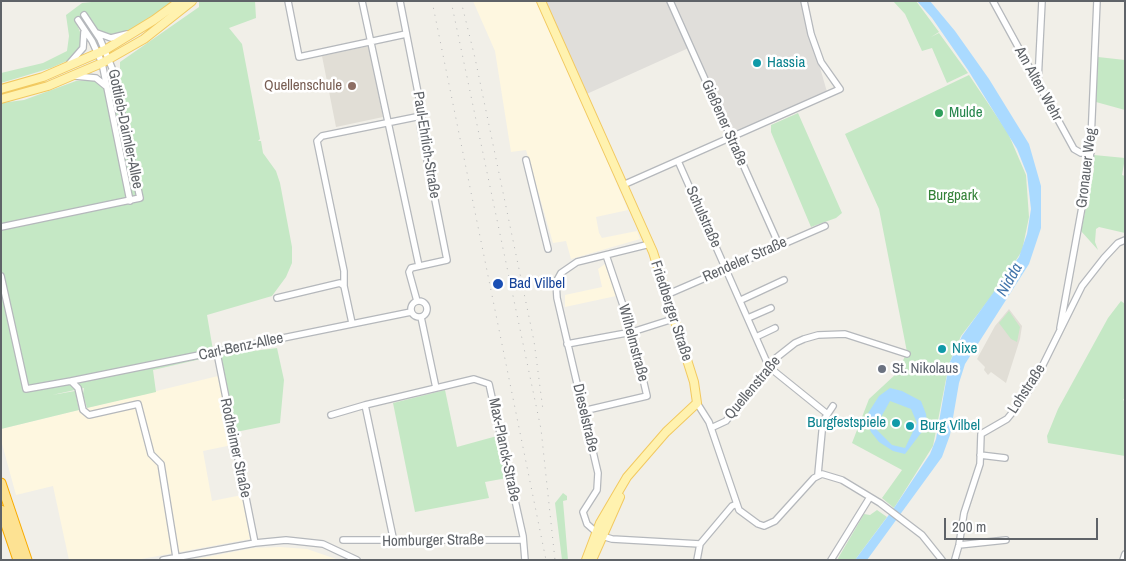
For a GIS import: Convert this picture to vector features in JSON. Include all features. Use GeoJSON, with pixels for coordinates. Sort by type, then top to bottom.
{"type":"FeatureCollection","features":[{"type":"Feature","properties":{"kind":"highway"},"geometry":{"type":"LineString","coordinates":[[1,483],[27,560]]}},
{"type":"Feature","properties":{"kind":"highway"},"geometry":{"type":"LineString","coordinates":[[1,510],[18,560]]}},
{"type":"Feature","properties":{"kind":"main road"},"geometry":{"type":"LineString","coordinates":[[1,89],[65,69],[102,52],[138,31],[180,1]]}},
{"type":"Feature","properties":{"kind":"main road"},"geometry":{"type":"LineString","coordinates":[[1,100],[75,76],[105,61],[144,39],[192,1]]}},
{"type":"Feature","properties":{"kind":"main road","name":"Friedberger Straße"},"geometry":{"type":"LineString","coordinates":[[541,1],[650,244],[694,382],[697,403]]}},
{"type":"Feature","properties":{"kind":"main road"},"geometry":{"type":"LineString","coordinates":[[592,559],[599,534],[620,487],[646,455],[697,403]]}},
{"type":"Feature","properties":{"kind":"street"},"geometry":{"type":"LineString","coordinates":[[288,1],[299,57],[370,40],[406,34]]}},
{"type":"Feature","properties":{"kind":"street","name":"Paul-Ehrlich-Straße"},"geometry":{"type":"LineString","coordinates":[[362,1],[419,266],[447,260],[420,125],[421,116],[400,1]]}},
{"type":"Feature","properties":{"kind":"street","name":"Gießener Straße"},"geometry":{"type":"LineString","coordinates":[[670,1],[778,246]]}},
{"type":"Feature","properties":{"kind":"street"},"geometry":{"type":"LineString","coordinates":[[623,185],[840,88],[821,62],[811,34],[804,1]]}},
{"type":"Feature","properties":{"kind":"street","name":"Am Alten Wehr"},"geometry":{"type":"LineString","coordinates":[[993,1],[1075,151],[1081,153],[1091,152]]}},
{"type":"Feature","properties":{"kind":"street"},"geometry":{"type":"LineString","coordinates":[[1038,84],[1042,1]]}},
{"type":"Feature","properties":{"kind":"street","name":"Gronauer Weg"},"geometry":{"type":"LineString","coordinates":[[1060,333],[1091,152],[1097,1]]}},
{"type":"Feature","properties":{"kind":"street"},"geometry":{"type":"LineString","coordinates":[[84,15],[96,32],[105,61]]}},
{"type":"Feature","properties":{"kind":"street"},"geometry":{"type":"LineString","coordinates":[[78,20],[102,52]]}},
{"type":"Feature","properties":{"kind":"street"},"geometry":{"type":"LineString","coordinates":[[65,69],[83,48],[85,35],[83,27]]}},
{"type":"Feature","properties":{"kind":"street"},"geometry":{"type":"LineString","coordinates":[[96,32],[112,38],[138,31]]}},
{"type":"Feature","properties":{"kind":"street","name":"Gottlieb-Daimler-Allee"},"geometry":{"type":"LineString","coordinates":[[105,61],[140,198],[130,201],[108,87],[105,61]]}},
{"type":"Feature","properties":{"kind":"street","name":"Gottlieb-Daimler-Allee"},"geometry":{"type":"LineString","coordinates":[[75,76],[96,78],[108,87]]}},
{"type":"Feature","properties":{"kind":"street"},"geometry":{"type":"LineString","coordinates":[[352,323],[342,284],[344,271],[317,140],[322,136],[421,116]]}},
{"type":"Feature","properties":{"kind":"street"},"geometry":{"type":"LineString","coordinates":[[526,160],[548,249]]}},
{"type":"Feature","properties":{"kind":"street","name":"Schulstraße"},"geometry":{"type":"LineString","coordinates":[[678,160],[769,366],[826,413]]}},
{"type":"Feature","properties":{"kind":"street"},"geometry":{"type":"LineString","coordinates":[[1,227],[130,201]]}},
{"type":"Feature","properties":{"kind":"street","name":"Rendeler Straße"},"geometry":{"type":"LineString","coordinates":[[666,295],[825,226]]}},
{"type":"Feature","properties":{"kind":"street","name":"Lohstraße"},"geometry":{"type":"LineString","coordinates":[[956,559],[960,545],[964,513],[980,464],[979,442],[981,434],[1007,419],[1021,402],[1060,333],[1086,280],[1118,243],[1125,240]]}},
{"type":"Feature","properties":{"kind":"street"},"geometry":{"type":"LineString","coordinates":[[606,255],[650,244]]}},
{"type":"Feature","properties":{"kind":"street","name":"Dieselstraße"},"geometry":{"type":"LineString","coordinates":[[599,534],[587,524],[583,516],[584,509],[598,490],[599,477],[556,296],[556,282],[562,273],[577,262],[606,255]]}},
{"type":"Feature","properties":{"kind":"street","name":"Wilhelmstraße"},"geometry":{"type":"LineString","coordinates":[[583,411],[647,398],[632,332],[606,255]]}},
{"type":"Feature","properties":{"kind":"street"},"geometry":{"type":"LineString","coordinates":[[417,301],[409,272],[411,268],[419,266]]}},
{"type":"Feature","properties":{"kind":"street","name":"Carl-Benz-Allee"},"geometry":{"type":"LineString","coordinates":[[1,276],[26,389],[217,353],[411,312]]}},
{"type":"Feature","properties":{"kind":"street"},"geometry":{"type":"LineString","coordinates":[[741,300],[784,280]]}},
{"type":"Feature","properties":{"kind":"street"},"geometry":{"type":"LineString","coordinates":[[277,298],[342,284]]}},
{"type":"Feature","properties":{"kind":"street"},"geometry":{"type":"LineString","coordinates":[[417,301],[423,302],[427,307],[426,312],[421,317],[415,316],[411,312],[412,305],[417,301]]}},
{"type":"Feature","properties":{"kind":"street"},"geometry":{"type":"LineString","coordinates":[[748,318],[771,308]]}},
{"type":"Feature","properties":{"kind":"street"},"geometry":{"type":"LineString","coordinates":[[421,317],[436,388]]}},
{"type":"Feature","properties":{"kind":"street"},"geometry":{"type":"LineString","coordinates":[[568,344],[632,332],[673,319]]}},
{"type":"Feature","properties":{"kind":"street"},"geometry":{"type":"LineString","coordinates":[[756,337],[775,328]]}},
{"type":"Feature","properties":{"kind":"street","name":"Quellenstraße"},"geometry":{"type":"LineString","coordinates":[[711,428],[724,423],[769,366],[795,343],[818,335],[847,335],[908,354]]}},
{"type":"Feature","properties":{"kind":"street","name":"Rodheimer Straße"},"geometry":{"type":"LineString","coordinates":[[217,353],[255,543]]}},
{"type":"Feature","properties":{"kind":"street","name":"Max-Planck-Straße"},"geometry":{"type":"LineString","coordinates":[[330,415],[474,380],[489,384],[523,540],[525,560]]}},
{"type":"Feature","properties":{"kind":"street"},"geometry":{"type":"LineString","coordinates":[[71,381],[78,388],[83,410],[89,415],[138,404],[151,454],[158,458],[161,464],[176,557]]}},
{"type":"Feature","properties":{"kind":"street","name":"Friedberger Straße"},"geometry":{"type":"LineString","coordinates":[[697,403],[711,428],[739,510],[758,524],[768,525],[775,521],[818,474]]}},
{"type":"Feature","properties":{"kind":"street"},"geometry":{"type":"LineString","coordinates":[[365,405],[394,542]]}},
{"type":"Feature","properties":{"kind":"street"},"geometry":{"type":"LineString","coordinates":[[832,406],[826,413],[820,440],[818,474],[837,478],[886,508],[926,539],[942,560]]}},
{"type":"Feature","properties":{"kind":"street"},"geometry":{"type":"LineString","coordinates":[[980,455],[1005,458]]}},
{"type":"Feature","properties":{"kind":"street"},"geometry":{"type":"LineString","coordinates":[[831,560],[870,497]]}},
{"type":"Feature","properties":{"kind":"street"},"geometry":{"type":"LineString","coordinates":[[697,560],[700,544],[732,506],[737,504]]}},
{"type":"Feature","properties":{"kind":"street"},"geometry":{"type":"LineString","coordinates":[[599,534],[612,539],[700,544]]}},
{"type":"Feature","properties":{"kind":"street"},"geometry":{"type":"LineString","coordinates":[[163,560],[255,543],[286,540],[316,543],[357,560]]}},
{"type":"Feature","properties":{"kind":"street","name":"Homburger Straße"},"geometry":{"type":"LineString","coordinates":[[343,540],[394,542],[523,540]]}},
{"type":"Feature","properties":{"kind":"street"},"geometry":{"type":"LineString","coordinates":[[960,545],[1006,540]]}},
{"type":"Feature","properties":{"kind":"street"},"geometry":{"type":"LineString","coordinates":[[1123,560],[1125,554]]}},
{"type":"Feature","properties":{"kind":"street"},"geometry":{"type":"LineString","coordinates":[[948,560],[956,559]]}},
{"type":"Feature","properties":{"kind":"shaded area"},"geometry":{"type":"Polygon","coordinates":[[[473,1],[538,1],[628,210],[596,217],[599,233],[602,238],[637,231],[640,239],[571,259],[566,241],[553,243],[526,150],[511,152],[495,51],[473,1]]]}},
{"type":"Feature","properties":{"kind":"shaded area"},"geometry":{"type":"Polygon","coordinates":[[[538,1],[801,1],[827,92],[733,134],[693,46],[580,97],[538,1]]]}},
{"type":"Feature","properties":{"kind":"shaded area","name":"Quellenschule"},"geometry":{"type":"Polygon","coordinates":[[[369,46],[383,117],[336,127],[322,56],[369,46]]]}},
{"type":"Feature","properties":{"kind":"shaded area"},"geometry":{"type":"Polygon","coordinates":[[[605,264],[616,296],[565,307],[565,295],[602,287],[598,269],[605,264]]]}},
{"type":"Feature","properties":{"kind":"shaded area","name":"St. Nikolaus"},"geometry":{"type":"Polygon","coordinates":[[[1009,309],[1022,326],[1020,339],[1006,383],[991,372],[988,375],[984,370],[985,367],[977,359],[995,326],[1009,309]]]}},
{"type":"Feature","properties":{"kind":"shaded area"},"geometry":{"type":"Polygon","coordinates":[[[218,376],[232,445],[203,451],[212,501],[242,495],[250,539],[136,560],[69,560],[53,486],[16,495],[1,440],[1,429],[218,376]]]}},
{"type":"Feature","properties":{"kind":"shaded area"},"geometry":{"type":"Polygon","coordinates":[[[253,548],[307,549],[339,560],[191,560],[253,548]]]}},
{"type":"Feature","properties":{"kind":"green space"},"geometry":{"type":"Polygon","coordinates":[[[101,1],[175,1],[125,33],[115,36],[99,31],[85,14],[75,20],[83,39],[77,52],[69,60],[51,68],[1,83],[1,73],[43,63],[67,51],[69,36],[66,15],[82,3],[101,1]]]}},
{"type":"Feature","properties":{"kind":"green space"},"geometry":{"type":"Polygon","coordinates":[[[199,1],[255,1],[256,18],[229,28],[242,44],[260,139],[258,141],[261,141],[263,153],[276,171],[280,183],[292,247],[292,263],[286,277],[272,296],[207,315],[214,356],[153,370],[156,392],[87,408],[83,394],[84,388],[52,395],[75,391],[79,410],[1,429],[1,103],[24,100],[76,81],[89,80],[96,82],[104,88],[107,101],[120,71],[120,62],[199,7],[199,1]]]}},
{"type":"Feature","properties":{"kind":"green space"},"geometry":{"type":"Polygon","coordinates":[[[893,1],[916,1],[939,32],[931,37],[939,33],[968,73],[947,83],[932,48],[922,51],[905,14],[893,1]]]}},
{"type":"Feature","properties":{"kind":"green space"},"geometry":{"type":"Polygon","coordinates":[[[1098,57],[1125,60],[1125,110],[1096,102],[1098,57]]]}},
{"type":"Feature","properties":{"kind":"green space","name":"Burgpark"},"geometry":{"type":"Polygon","coordinates":[[[969,75],[1008,133],[1026,175],[1029,217],[1022,251],[997,289],[961,336],[949,364],[933,446],[894,508],[882,498],[902,470],[852,443],[869,399],[897,373],[907,352],[879,209],[845,134],[969,75]]]}},
{"type":"Feature","properties":{"kind":"green space"},"geometry":{"type":"Polygon","coordinates":[[[798,113],[842,213],[836,218],[811,227],[771,132],[771,125],[798,113]]]}},
{"type":"Feature","properties":{"kind":"green space"},"geometry":{"type":"Polygon","coordinates":[[[1094,155],[1125,158],[1122,175],[1125,176],[1125,233],[1099,227],[1096,229],[1095,242],[1098,250],[1081,231],[1094,170],[1094,155]]]}},
{"type":"Feature","properties":{"kind":"green space"},"geometry":{"type":"Polygon","coordinates":[[[1121,301],[1125,304],[1125,397],[1123,400],[1125,401],[1125,456],[1048,443],[1047,436],[1058,409],[1108,318],[1121,301]]]}},
{"type":"Feature","properties":{"kind":"green space"},"geometry":{"type":"Polygon","coordinates":[[[1009,311],[1020,327],[1017,342],[1011,339],[999,323],[1009,311]]]}},
{"type":"Feature","properties":{"kind":"green space"},"geometry":{"type":"Polygon","coordinates":[[[277,348],[284,380],[280,423],[236,432],[221,355],[277,348]]]}},
{"type":"Feature","properties":{"kind":"green space"},"geometry":{"type":"Polygon","coordinates":[[[445,390],[457,447],[497,436],[507,478],[485,482],[489,498],[415,512],[393,403],[445,390]]]}},
{"type":"Feature","properties":{"kind":"green space"},"geometry":{"type":"Polygon","coordinates":[[[563,493],[567,496],[567,500],[563,501],[568,560],[562,560],[555,503],[563,493]]]}},
{"type":"Feature","properties":{"kind":"green space"},"geometry":{"type":"Polygon","coordinates":[[[877,510],[887,517],[855,560],[837,560],[864,514],[870,515],[877,510]]]}},
{"type":"Feature","properties":{"kind":"water","name":"Nidda"},"geometry":{"type":"Polygon","coordinates":[[[917,1],[930,1],[955,31],[989,79],[1029,144],[1041,186],[1041,228],[1029,264],[965,364],[959,383],[950,435],[942,457],[867,560],[855,560],[894,508],[930,454],[936,439],[949,364],[962,336],[1019,257],[1027,234],[1031,209],[1027,174],[1017,149],[968,70],[932,18],[917,1]]]}},
{"type":"Feature","properties":{"kind":"water"},"geometry":{"type":"Polygon","coordinates":[[[890,388],[902,391],[921,401],[927,422],[905,454],[893,451],[879,442],[871,432],[865,418],[879,396],[890,388]],[[890,401],[875,428],[892,445],[905,448],[917,423],[911,409],[890,401]]]}},
{"type":"Feature","properties":{"kind":"railway"},"geometry":{"type":"LineString","coordinates":[[432,1],[546,560]]}},
{"type":"Feature","properties":{"kind":"railway"},"geometry":{"type":"LineString","coordinates":[[451,1],[541,429],[555,560]]}},
{"type":"Feature","properties":{"kind":"railway"},"geometry":{"type":"LineString","coordinates":[[461,1],[475,58],[534,341],[543,410]]}},
{"type":"Feature","properties":{"kind":"place","name":"Hassia"},"geometry":{"type":"Point","coordinates":[757,63]}},
{"type":"Feature","properties":{"kind":"place","name":"Quellenschule"},"geometry":{"type":"Point","coordinates":[352,86]}},
{"type":"Feature","properties":{"kind":"place","name":"Mulde"},"geometry":{"type":"Point","coordinates":[939,113]}},
{"type":"Feature","properties":{"kind":"place","name":"Bad Vilbel"},"geometry":{"type":"Point","coordinates":[498,284]}},
{"type":"Feature","properties":{"kind":"place","name":"Nixe"},"geometry":{"type":"Point","coordinates":[942,349]}},
{"type":"Feature","properties":{"kind":"place","name":"St. Nikolaus"},"geometry":{"type":"Point","coordinates":[882,369]}},
{"type":"Feature","properties":{"kind":"place","name":"Burgfestspiele"},"geometry":{"type":"Point","coordinates":[896,423]}},
{"type":"Feature","properties":{"kind":"place","name":"Burg Vilbel"},"geometry":{"type":"Point","coordinates":[910,426]}}]}
